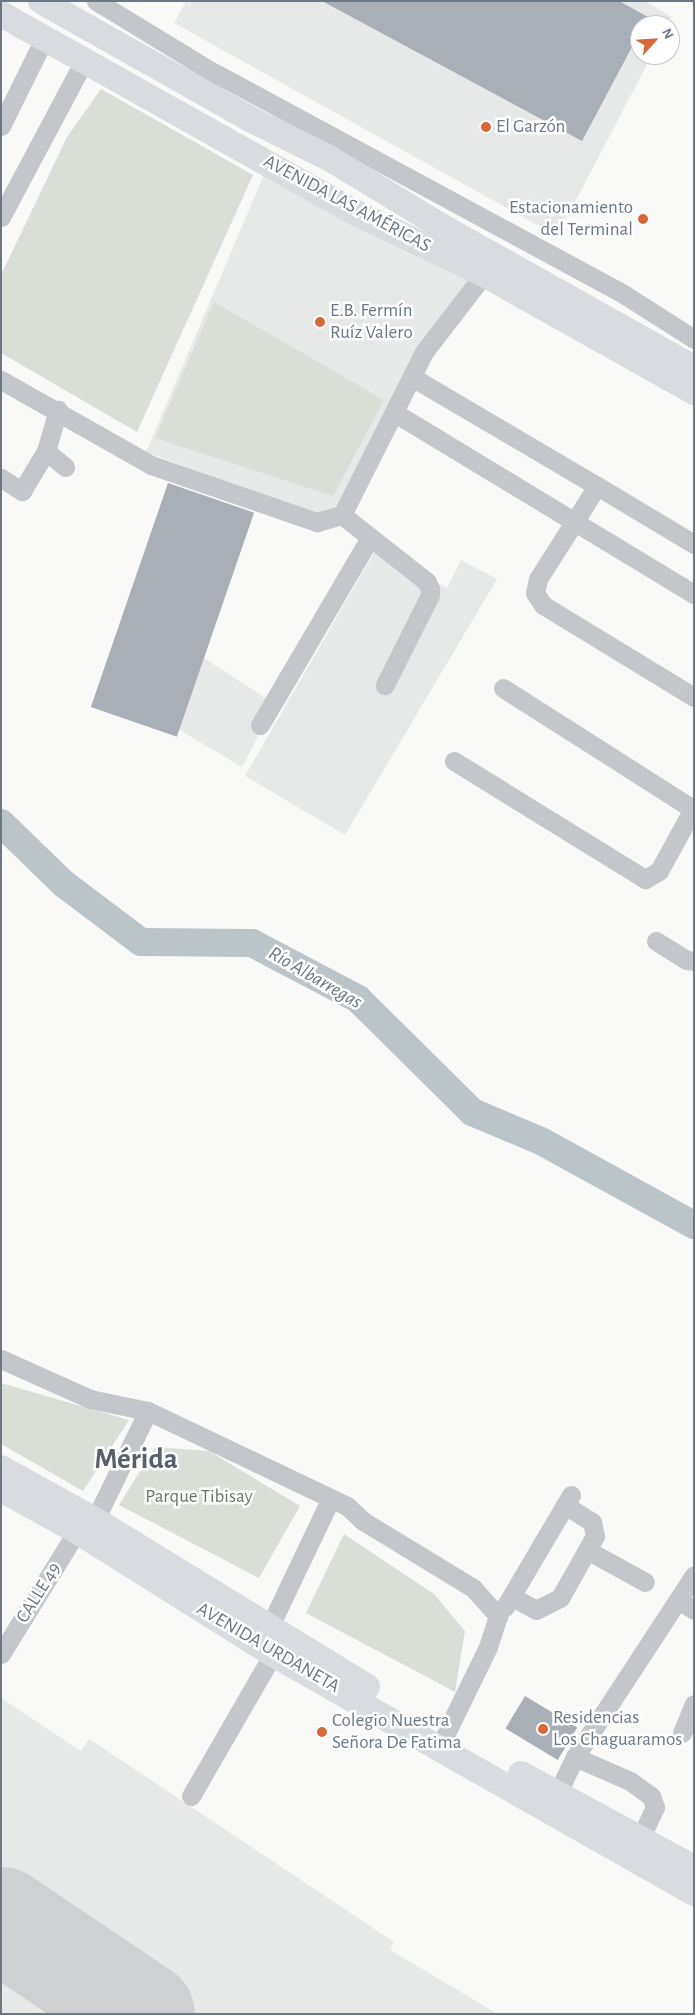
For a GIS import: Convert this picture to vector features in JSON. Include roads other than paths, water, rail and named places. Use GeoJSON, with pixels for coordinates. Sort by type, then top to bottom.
{"type":"FeatureCollection","features":[{"type":"Feature","properties":{"kind":"street","name":"AVENIDA LAS AMÉRICAS"},"geometry":{"type":"LineString","coordinates":[[40,1],[250,119],[329,158],[448,230],[694,368]]}},
{"type":"Feature","properties":{"kind":"street"},"geometry":{"type":"LineString","coordinates":[[96,1],[215,73],[625,295],[694,339]]}},
{"type":"Feature","properties":{"kind":"street","name":"AVENIDA LAS AMÉRICAS"},"geometry":{"type":"LineString","coordinates":[[1,14],[85,59],[356,213],[484,274],[694,392]]}},
{"type":"Feature","properties":{"kind":"street"},"geometry":{"type":"LineString","coordinates":[[1,126],[45,37]]}},
{"type":"Feature","properties":{"kind":"street"},"geometry":{"type":"LineString","coordinates":[[1,217],[85,59]]}},
{"type":"Feature","properties":{"kind":"street"},"geometry":{"type":"LineString","coordinates":[[215,73],[292,127],[329,158]]}},
{"type":"Feature","properties":{"kind":"street"},"geometry":{"type":"LineString","coordinates":[[448,230],[504,231]]}},
{"type":"Feature","properties":{"kind":"street"},"geometry":{"type":"LineString","coordinates":[[1,380],[58,410],[151,465],[317,522],[342,515],[396,412],[424,352],[484,274]]}},
{"type":"Feature","properties":{"kind":"street"},"geometry":{"type":"LineString","coordinates":[[412,377],[694,544]]}},
{"type":"Feature","properties":{"kind":"street"},"geometry":{"type":"LineString","coordinates":[[1,478],[22,491],[46,451],[58,410]]}},
{"type":"Feature","properties":{"kind":"street"},"geometry":{"type":"LineString","coordinates":[[396,412],[694,594]]}},
{"type":"Feature","properties":{"kind":"street"},"geometry":{"type":"LineString","coordinates":[[46,451],[65,467]]}},
{"type":"Feature","properties":{"kind":"street"},"geometry":{"type":"LineString","coordinates":[[597,486],[538,579],[535,593],[538,599],[694,697]]}},
{"type":"Feature","properties":{"kind":"street"},"geometry":{"type":"LineString","coordinates":[[342,515],[369,539],[427,582],[430,589],[430,595],[385,685]]}},
{"type":"Feature","properties":{"kind":"street"},"geometry":{"type":"LineString","coordinates":[[260,725],[369,539]]}},
{"type":"Feature","properties":{"kind":"street"},"geometry":{"type":"LineString","coordinates":[[454,761],[645,879],[659,871],[693,808],[502,688]]}},
{"type":"Feature","properties":{"kind":"street"},"geometry":{"type":"LineString","coordinates":[[656,941],[687,960],[694,960]]}},
{"type":"Feature","properties":{"kind":"street"},"geometry":{"type":"LineString","coordinates":[[1,1359],[90,1399],[148,1411],[330,1500],[347,1506],[363,1521],[473,1588],[498,1616]]}},
{"type":"Feature","properties":{"kind":"street","name":"CALLE 49"},"geometry":{"type":"LineString","coordinates":[[1,1654],[86,1526],[148,1411]]}},
{"type":"Feature","properties":{"kind":"street","name":"AVENIDA URDANETA"},"geometry":{"type":"LineString","coordinates":[[1,1468],[273,1654],[694,1893]]}},
{"type":"Feature","properties":{"kind":"street","name":"AVENIDA URDANETA"},"geometry":{"type":"LineString","coordinates":[[1,1489],[86,1526],[270,1628],[446,1733],[694,1868]]}},
{"type":"Feature","properties":{"kind":"street"},"geometry":{"type":"LineString","coordinates":[[270,1628],[330,1500]]}},
{"type":"Feature","properties":{"kind":"street"},"geometry":{"type":"LineString","coordinates":[[446,1733],[488,1647],[498,1616],[512,1597],[568,1500],[592,1522],[595,1536],[560,1598],[552,1604],[536,1610],[512,1597]]}},
{"type":"Feature","properties":{"kind":"street"},"geometry":{"type":"LineString","coordinates":[[587,1550],[646,1582]]}},
{"type":"Feature","properties":{"kind":"street"},"geometry":{"type":"LineString","coordinates":[[557,1794],[575,1756],[686,1605],[694,1575]]}},
{"type":"Feature","properties":{"kind":"street"},"geometry":{"type":"LineString","coordinates":[[191,1796],[273,1654]]}},
{"type":"Feature","properties":{"kind":"street"},"geometry":{"type":"LineString","coordinates":[[682,1733],[694,1704]]}},
{"type":"Feature","properties":{"kind":"street"},"geometry":{"type":"LineString","coordinates":[[575,1756],[630,1781],[651,1796],[655,1807],[640,1839]]}},
{"type":"Feature","properties":{"kind":"waterway","name":"Río Albarregas"},"geometry":{"type":"LineString","coordinates":[[1,823],[64,884],[141,942],[252,943],[358,999],[472,1112],[541,1141],[694,1225]]}},
{"type":"Feature","properties":{"kind":"place","name":"El Garzón"},"geometry":{"type":"Point","coordinates":[486,127]}},
{"type":"Feature","properties":{"kind":"place","name":"Estacionamiento del Terminal"},"geometry":{"type":"Point","coordinates":[643,219]}},
{"type":"Feature","properties":{"kind":"place","name":"E.B. Fermín Ruíz Valero"},"geometry":{"type":"Point","coordinates":[320,322]}},
{"type":"Feature","properties":{"kind":"place","name":"Residencias Los Chaguaramos"},"geometry":{"type":"Point","coordinates":[543,1729]}},
{"type":"Feature","properties":{"kind":"place","name":"Colegio Nuestra Señora De Fatima"},"geometry":{"type":"Point","coordinates":[322,1732]}},
{"type":"Feature","properties":{"kind":"district","name":"Mérida"},"geometry":{"type":"Point","coordinates":[136,1460]}},
{"type":"Feature","properties":{"kind":"park label","name":"Parque Tibisay"},"geometry":{"type":"Point","coordinates":[199,1497]}}]}
